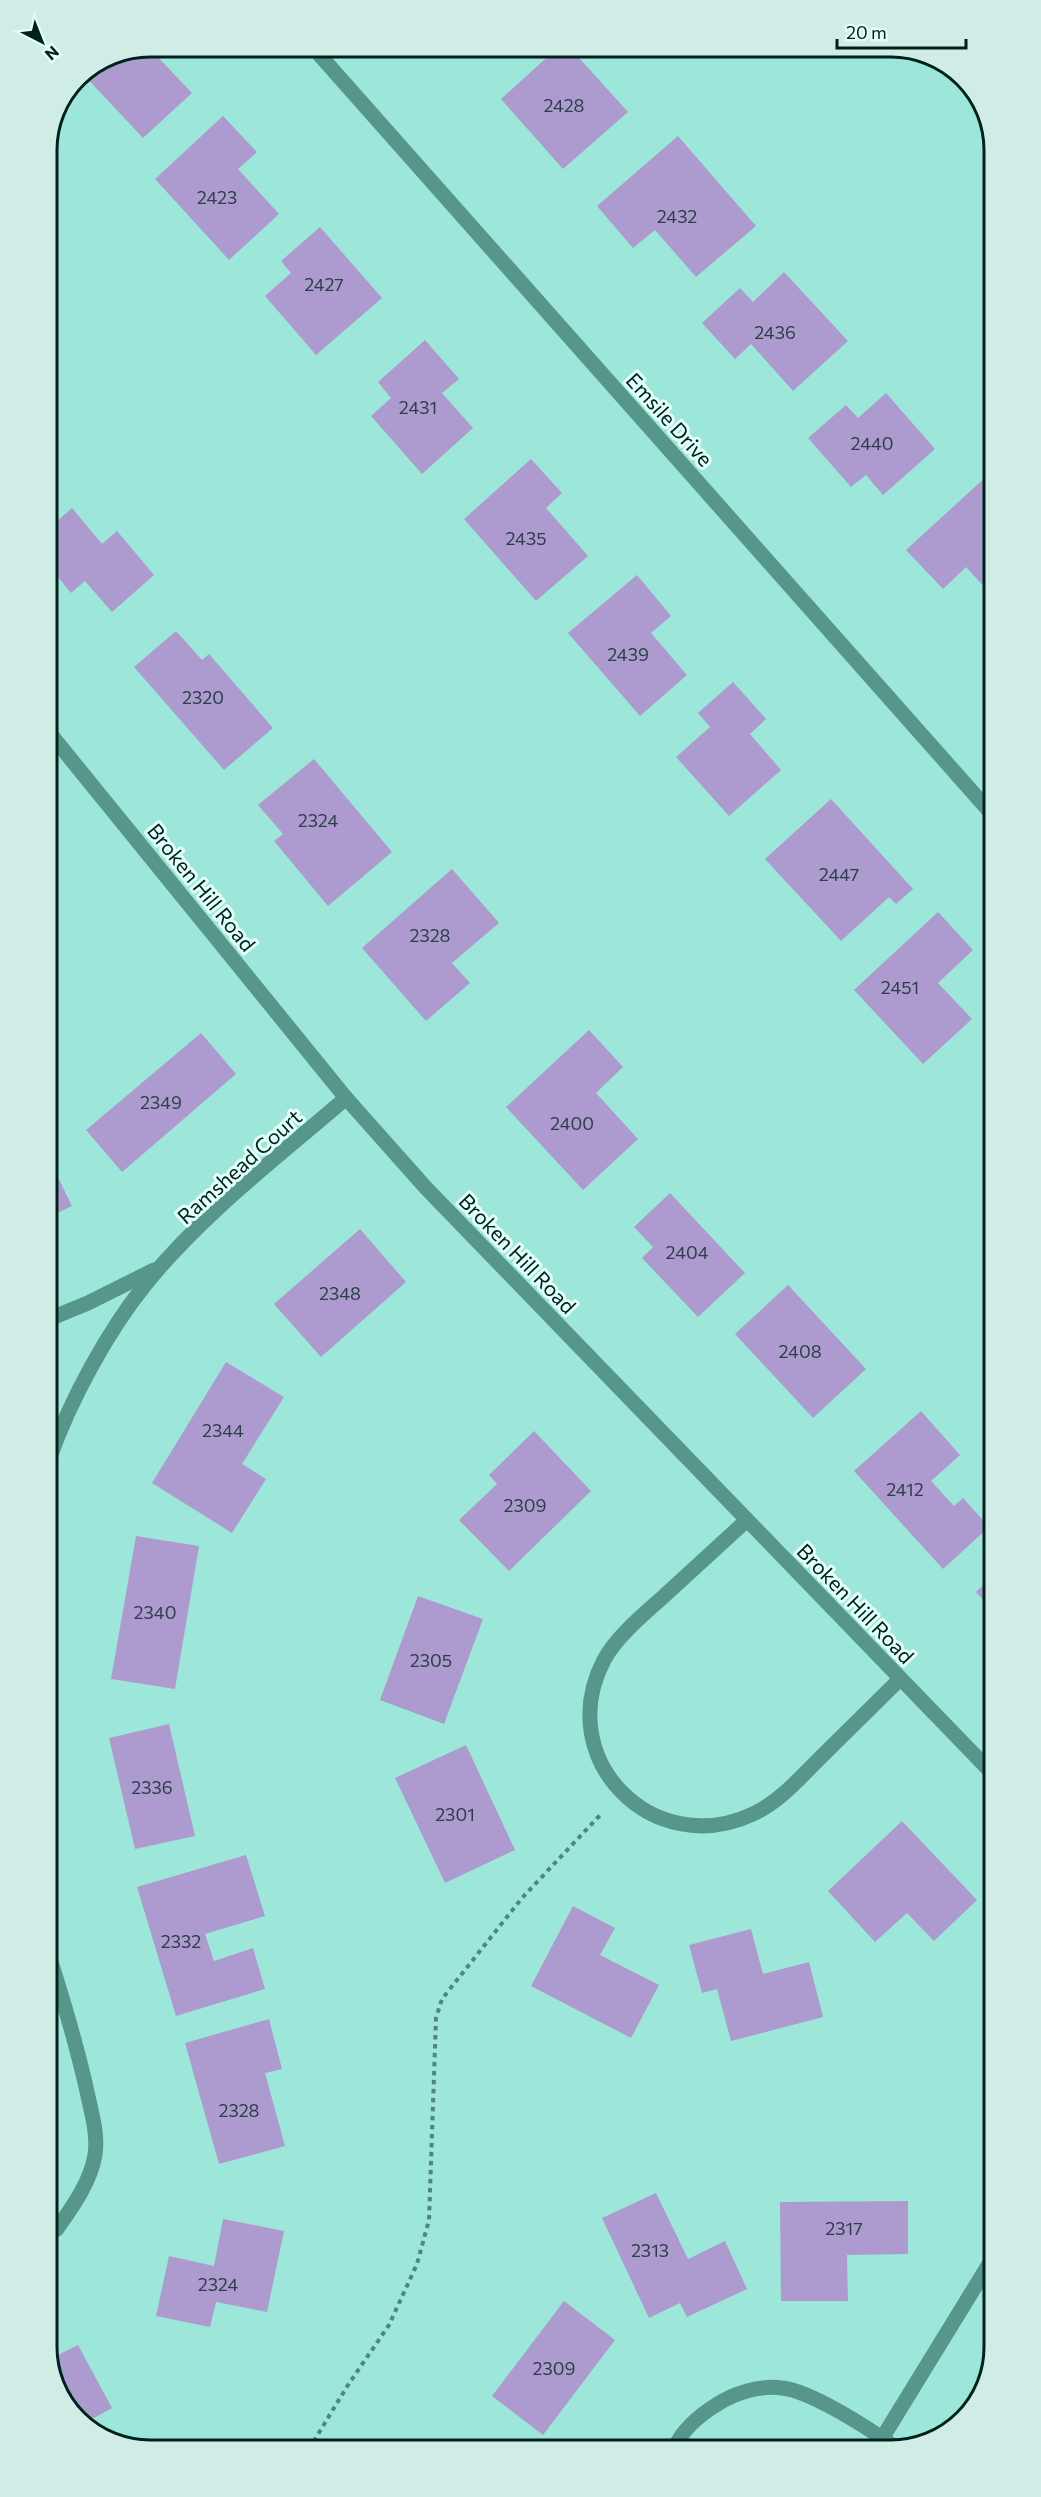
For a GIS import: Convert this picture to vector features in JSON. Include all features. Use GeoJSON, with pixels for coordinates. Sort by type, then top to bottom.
{"type":"FeatureCollection","features":[{"type":"Feature","properties":{"kind":"street","name":"Emsile Drive"},"geometry":{"type":"LineString","coordinates":[[321,57],[984,805]]}},
{"type":"Feature","properties":{"kind":"street","name":"Broken Hill Road"},"geometry":{"type":"LineString","coordinates":[[57,742],[346,1098],[426,1188],[984,1765]]}},
{"type":"Feature","properties":{"kind":"street","name":"Ramshead Court"},"geometry":{"type":"LineString","coordinates":[[57,1441],[79,1389],[144,1286],[219,1208],[346,1098]]}},
{"type":"Feature","properties":{"kind":"street"},"geometry":{"type":"LineString","coordinates":[[57,1315],[88,1303],[162,1266]]}},
{"type":"Feature","properties":{"kind":"street"},"geometry":{"type":"LineString","coordinates":[[747,1521],[634,1623],[605,1658],[594,1685],[590,1711],[591,1733],[598,1757],[621,1793],[639,1808],[660,1820],[706,1826],[729,1823],[752,1815],[785,1793],[900,1679]]}},
{"type":"Feature","properties":{"kind":"street"},"geometry":{"type":"LineString","coordinates":[[57,1981],[76,2042],[96,2136],[95,2156],[89,2176],[79,2197],[57,2229]]}},
{"type":"Feature","properties":{"kind":"street"},"geometry":{"type":"LineString","coordinates":[[886,2440],[984,2273]]}},
{"type":"Feature","properties":{"kind":"street"},"geometry":{"type":"LineString","coordinates":[[678,2440],[701,2414],[729,2396],[749,2391],[782,2388],[808,2396],[879,2440]]}},
{"type":"Feature","properties":{"kind":"path"},"geometry":{"type":"LineString","coordinates":[[314,2440],[389,2325],[417,2264],[429,2220],[436,2018],[442,1999],[522,1898],[621,1793]]}},
{"type":"Feature","properties":{"kind":"building"},"geometry":{"type":"Polygon","coordinates":[[[158,57],[192,93],[143,138],[89,80],[114,64],[132,59],[158,57]]]}},
{"type":"Feature","properties":{"kind":"building"},"geometry":{"type":"Polygon","coordinates":[[[547,57],[578,57],[628,112],[563,169],[501,99],[547,57]]]}},
{"type":"Feature","properties":{"kind":"building"},"geometry":{"type":"Polygon","coordinates":[[[223,116],[257,152],[238,169],[279,214],[229,260],[155,179],[223,116]]]}},
{"type":"Feature","properties":{"kind":"building"},"geometry":{"type":"Polygon","coordinates":[[[678,136],[756,226],[696,277],[655,230],[633,248],[597,206],[678,136]]]}},
{"type":"Feature","properties":{"kind":"building"},"geometry":{"type":"Polygon","coordinates":[[[320,227],[382,298],[316,355],[265,296],[291,273],[281,261],[320,227]]]}},
{"type":"Feature","properties":{"kind":"building"},"geometry":{"type":"Polygon","coordinates":[[[784,272],[848,341],[793,391],[751,344],[735,359],[702,323],[740,288],[753,302],[784,272]]]}},
{"type":"Feature","properties":{"kind":"building"},"geometry":{"type":"Polygon","coordinates":[[[425,340],[459,379],[442,393],[473,428],[422,474],[371,416],[391,398],[378,382],[425,340]]]}},
{"type":"Feature","properties":{"kind":"building"},"geometry":{"type":"Polygon","coordinates":[[[886,393],[935,449],[883,495],[866,475],[851,487],[808,438],[846,405],[858,418],[886,393]]]}},
{"type":"Feature","properties":{"kind":"building"},"geometry":{"type":"Polygon","coordinates":[[[531,459],[562,493],[546,508],[588,556],[536,601],[464,519],[531,459]]]}},
{"type":"Feature","properties":{"kind":"building"},"geometry":{"type":"Polygon","coordinates":[[[984,478],[984,586],[966,567],[943,589],[906,550],[984,478]]]}},
{"type":"Feature","properties":{"kind":"building"},"geometry":{"type":"Polygon","coordinates":[[[72,508],[102,544],[117,531],[154,575],[112,612],[85,581],[71,593],[57,576],[57,521],[72,508]]]}},
{"type":"Feature","properties":{"kind":"building"},"geometry":{"type":"Polygon","coordinates":[[[637,575],[671,616],[651,633],[687,675],[640,716],[568,633],[637,575]]]}},
{"type":"Feature","properties":{"kind":"building"},"geometry":{"type":"Polygon","coordinates":[[[176,631],[202,660],[209,654],[273,728],[224,770],[134,667],[176,631]]]}},
{"type":"Feature","properties":{"kind":"building"},"geometry":{"type":"Polygon","coordinates":[[[733,682],[766,719],[750,734],[781,770],[729,816],[676,757],[710,727],[698,713],[733,682]]]}},
{"type":"Feature","properties":{"kind":"building"},"geometry":{"type":"Polygon","coordinates":[[[314,759],[392,852],[328,906],[274,841],[283,834],[258,805],[314,759]]]}},
{"type":"Feature","properties":{"kind":"building"},"geometry":{"type":"Polygon","coordinates":[[[831,799],[913,889],[896,904],[889,897],[841,941],[765,859],[831,799]]]}},
{"type":"Feature","properties":{"kind":"building"},"geometry":{"type":"Polygon","coordinates":[[[452,869],[499,923],[452,963],[470,983],[426,1021],[362,948],[452,869]]]}},
{"type":"Feature","properties":{"kind":"building"},"geometry":{"type":"Polygon","coordinates":[[[938,912],[973,950],[938,983],[972,1019],[923,1064],[854,990],[938,912]]]}},
{"type":"Feature","properties":{"kind":"building"},"geometry":{"type":"Polygon","coordinates":[[[589,1030],[623,1067],[596,1093],[638,1139],[583,1190],[506,1107],[589,1030]]]}},
{"type":"Feature","properties":{"kind":"building"},"geometry":{"type":"Polygon","coordinates":[[[201,1033],[236,1074],[122,1172],[86,1130],[201,1033]]]}},
{"type":"Feature","properties":{"kind":"building"},"geometry":{"type":"Polygon","coordinates":[[[57,1175],[72,1206],[57,1213],[57,1175]]]}},
{"type":"Feature","properties":{"kind":"building"},"geometry":{"type":"Polygon","coordinates":[[[670,1193],[745,1273],[698,1317],[642,1258],[653,1247],[634,1227],[670,1193]]]}},
{"type":"Feature","properties":{"kind":"building"},"geometry":{"type":"Polygon","coordinates":[[[360,1229],[406,1282],[321,1357],[274,1304],[360,1229]]]}},
{"type":"Feature","properties":{"kind":"building"},"geometry":{"type":"Polygon","coordinates":[[[788,1285],[866,1369],[813,1418],[735,1334],[788,1285]]]}},
{"type":"Feature","properties":{"kind":"building"},"geometry":{"type":"Polygon","coordinates":[[[226,1362],[284,1397],[242,1464],[266,1479],[232,1533],[152,1483],[226,1362]]]}},
{"type":"Feature","properties":{"kind":"building"},"geometry":{"type":"Polygon","coordinates":[[[921,1411],[960,1455],[931,1481],[954,1506],[963,1498],[984,1521],[984,1532],[943,1569],[854,1471],[921,1411]]]}},
{"type":"Feature","properties":{"kind":"building"},"geometry":{"type":"Polygon","coordinates":[[[534,1431],[591,1491],[509,1571],[459,1520],[497,1484],[489,1475],[534,1431]]]}},
{"type":"Feature","properties":{"kind":"building"},"geometry":{"type":"Polygon","coordinates":[[[136,1536],[199,1546],[175,1689],[111,1679],[136,1536]]]}},
{"type":"Feature","properties":{"kind":"building"},"geometry":{"type":"Polygon","coordinates":[[[984,1584],[984,1601],[976,1592],[984,1584]]]}},
{"type":"Feature","properties":{"kind":"building"},"geometry":{"type":"Polygon","coordinates":[[[418,1596],[483,1619],[444,1724],[380,1700],[418,1596]]]}},
{"type":"Feature","properties":{"kind":"building"},"geometry":{"type":"Polygon","coordinates":[[[169,1724],[195,1836],[135,1849],[109,1738],[169,1724]]]}},
{"type":"Feature","properties":{"kind":"building"},"geometry":{"type":"Polygon","coordinates":[[[466,1745],[515,1850],[445,1883],[395,1778],[466,1745]]]}},
{"type":"Feature","properties":{"kind":"building"},"geometry":{"type":"Polygon","coordinates":[[[902,1821],[977,1900],[934,1941],[907,1913],[875,1942],[828,1891],[902,1821]]]}},
{"type":"Feature","properties":{"kind":"building"},"geometry":{"type":"Polygon","coordinates":[[[246,1855],[265,1916],[205,1934],[214,1961],[253,1948],[265,1989],[176,2016],[137,1887],[246,1855]]]}},
{"type":"Feature","properties":{"kind":"building"},"geometry":{"type":"Polygon","coordinates":[[[573,1906],[615,1928],[600,1955],[659,1985],[631,2038],[531,1986],[573,1906]]]}},
{"type":"Feature","properties":{"kind":"building"},"geometry":{"type":"Polygon","coordinates":[[[751,1929],[763,1974],[809,1962],[823,2017],[731,2041],[717,1989],[702,1993],[689,1945],[751,1929]]]}},
{"type":"Feature","properties":{"kind":"building"},"geometry":{"type":"Polygon","coordinates":[[[269,2019],[282,2069],[265,2073],[285,2146],[219,2164],[185,2043],[269,2019]]]}},
{"type":"Feature","properties":{"kind":"building"},"geometry":{"type":"Polygon","coordinates":[[[656,2193],[688,2259],[725,2241],[747,2289],[687,2317],[680,2303],[649,2318],[602,2218],[656,2193]]]}},
{"type":"Feature","properties":{"kind":"building"},"geometry":{"type":"Polygon","coordinates":[[[908,2201],[908,2254],[847,2255],[848,2301],[781,2301],[780,2202],[908,2201]]]}},
{"type":"Feature","properties":{"kind":"building"},"geometry":{"type":"Polygon","coordinates":[[[223,2219],[284,2231],[267,2312],[216,2302],[210,2327],[156,2316],[169,2256],[214,2266],[223,2219]]]}},
{"type":"Feature","properties":{"kind":"building"},"geometry":{"type":"Polygon","coordinates":[[[564,2301],[615,2340],[543,2435],[492,2396],[564,2301]]]}},
{"type":"Feature","properties":{"kind":"building"},"geometry":{"type":"Polygon","coordinates":[[[78,2345],[112,2408],[91,2419],[73,2399],[67,2388],[62,2377],[58,2355],[78,2345]]]}}]}
